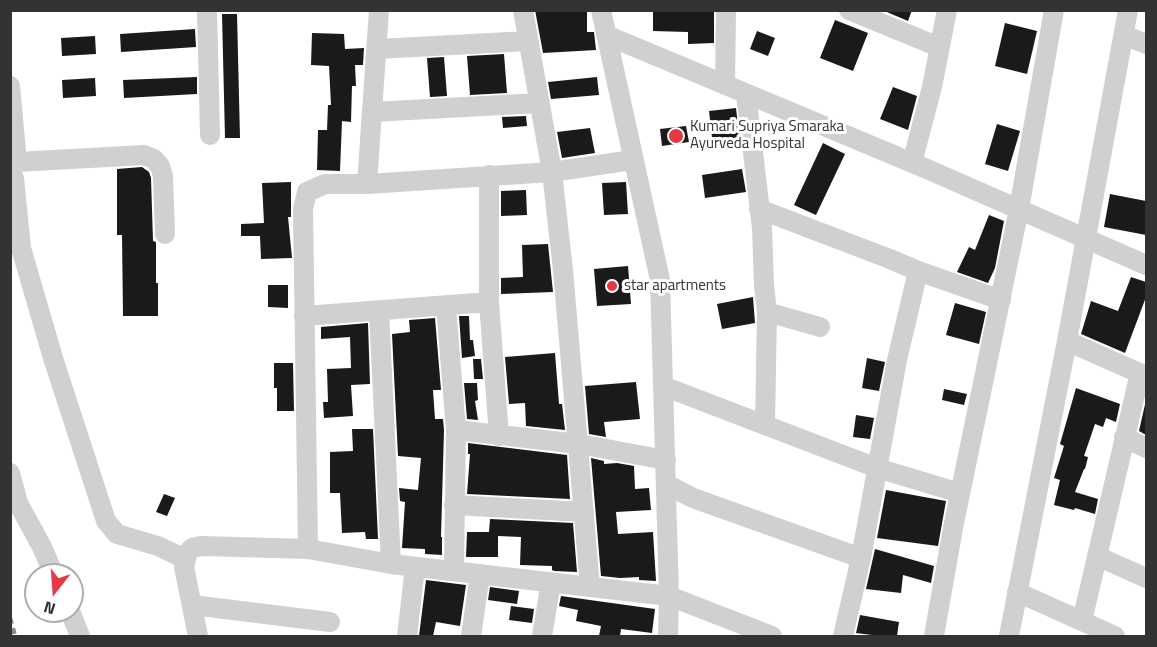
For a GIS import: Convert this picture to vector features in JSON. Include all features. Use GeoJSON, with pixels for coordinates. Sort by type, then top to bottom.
{"type":"FeatureCollection","features":[{"type":"Feature","properties":{"kind":"street"},"geometry":{"type":"LineString","coordinates":[[207,10],[210,135]]}},
{"type":"Feature","properties":{"kind":"street"},"geometry":{"type":"LineString","coordinates":[[367,184],[379,10]]}},
{"type":"Feature","properties":{"kind":"street"},"geometry":{"type":"LineString","coordinates":[[523,10],[552,172],[579,444],[590,587]]}},
{"type":"Feature","properties":{"kind":"street"},"geometry":{"type":"LineString","coordinates":[[601,10],[660,280],[666,460],[668,636]]}},
{"type":"Feature","properties":{"kind":"street"},"geometry":{"type":"LineString","coordinates":[[725,85],[726,10]]}},
{"type":"Feature","properties":{"kind":"street"},"geometry":{"type":"LineString","coordinates":[[849,10],[939,47]]}},
{"type":"Feature","properties":{"kind":"street"},"geometry":{"type":"LineString","coordinates":[[912,163],[932,87],[947,10]]}},
{"type":"Feature","properties":{"kind":"street"},"geometry":{"type":"LineString","coordinates":[[934,636],[960,493],[1019,209],[1054,10]]}},
{"type":"Feature","properties":{"kind":"street"},"geometry":{"type":"LineString","coordinates":[[1009,636],[1067,341],[1128,10]]}},
{"type":"Feature","properties":{"kind":"street"},"geometry":{"type":"LineString","coordinates":[[606,35],[912,163],[1146,265]]}},
{"type":"Feature","properties":{"kind":"street"},"geometry":{"type":"LineString","coordinates":[[1124,35],[1146,44]]}},
{"type":"Feature","properties":{"kind":"street"},"geometry":{"type":"LineString","coordinates":[[376,49],[528,40]]}},
{"type":"Feature","properties":{"kind":"street"},"geometry":{"type":"LineString","coordinates":[[10,86],[14,174],[21,248],[53,358],[106,521],[117,534],[158,546],[185,559]]}},
{"type":"Feature","properties":{"kind":"street"},"geometry":{"type":"LineString","coordinates":[[746,94],[759,209],[767,312],[765,425]]}},
{"type":"Feature","properties":{"kind":"street"},"geometry":{"type":"LineString","coordinates":[[372,112],[539,102]]}},
{"type":"Feature","properties":{"kind":"street"},"geometry":{"type":"LineString","coordinates":[[14,174],[144,155],[154,159],[160,166],[163,176],[165,234]]}},
{"type":"Feature","properties":{"kind":"street"},"geometry":{"type":"LineString","coordinates":[[308,549],[303,209],[308,192],[325,184],[367,184],[552,172],[632,160]]}},
{"type":"Feature","properties":{"kind":"street"},"geometry":{"type":"LineString","coordinates":[[489,175],[489,302],[500,436]]}},
{"type":"Feature","properties":{"kind":"street"},"geometry":{"type":"LineString","coordinates":[[759,209],[918,271],[1001,300]]}},
{"type":"Feature","properties":{"kind":"street"},"geometry":{"type":"LineString","coordinates":[[843,636],[861,558],[897,360],[918,271]]}},
{"type":"Feature","properties":{"kind":"street"},"geometry":{"type":"LineString","coordinates":[[304,316],[489,302]]}},
{"type":"Feature","properties":{"kind":"street"},"geometry":{"type":"LineString","coordinates":[[446,306],[456,430],[454,571]]}},
{"type":"Feature","properties":{"kind":"street"},"geometry":{"type":"LineString","coordinates":[[379,310],[391,564]]}},
{"type":"Feature","properties":{"kind":"street"},"geometry":{"type":"LineString","coordinates":[[767,312],[820,327]]}},
{"type":"Feature","properties":{"kind":"street"},"geometry":{"type":"LineString","coordinates":[[1067,341],[1143,375],[1124,437],[1082,621]]}},
{"type":"Feature","properties":{"kind":"street"},"geometry":{"type":"LineString","coordinates":[[663,386],[877,468],[960,493]]}},
{"type":"Feature","properties":{"kind":"street"},"geometry":{"type":"LineString","coordinates":[[456,430],[579,444],[666,460]]}},
{"type":"Feature","properties":{"kind":"street"},"geometry":{"type":"LineString","coordinates":[[1124,437],[1146,448]]}},
{"type":"Feature","properties":{"kind":"street"},"geometry":{"type":"LineString","coordinates":[[10,473],[18,503],[48,563]]}},
{"type":"Feature","properties":{"kind":"street"},"geometry":{"type":"LineString","coordinates":[[666,484],[693,498],[861,558]]}},
{"type":"Feature","properties":{"kind":"street"},"geometry":{"type":"LineString","coordinates":[[454,505],[584,512]]}},
{"type":"Feature","properties":{"kind":"street"},"geometry":{"type":"LineString","coordinates":[[198,636],[184,567],[185,559],[192,548],[201,546],[308,549],[391,564],[669,596],[772,636]]}},
{"type":"Feature","properties":{"kind":"street"},"geometry":{"type":"LineString","coordinates":[[1097,556],[1146,578]]}},
{"type":"Feature","properties":{"kind":"street"},"geometry":{"type":"LineString","coordinates":[[407,636],[415,567]]}},
{"type":"Feature","properties":{"kind":"street"},"geometry":{"type":"LineString","coordinates":[[471,636],[480,574]]}},
{"type":"Feature","properties":{"kind":"street"},"geometry":{"type":"LineString","coordinates":[[542,636],[551,582]]}},
{"type":"Feature","properties":{"kind":"street"},"geometry":{"type":"LineString","coordinates":[[1017,592],[1115,636]]}},
{"type":"Feature","properties":{"kind":"street"},"geometry":{"type":"LineString","coordinates":[[192,604],[330,622]]}},
{"type":"Feature","properties":{"kind":"building"},"geometry":{"type":"Polygon","coordinates":[[[535,10],[587,10],[587,32],[594,32],[596,50],[543,53],[535,10]]]}},
{"type":"Feature","properties":{"kind":"building"},"geometry":{"type":"Polygon","coordinates":[[[653,10],[714,10],[714,43],[688,44],[688,32],[653,31],[653,10]]]}},
{"type":"Feature","properties":{"kind":"building"},"geometry":{"type":"Polygon","coordinates":[[[882,10],[912,10],[908,21],[882,10]]]}},
{"type":"Feature","properties":{"kind":"building"},"geometry":{"type":"Polygon","coordinates":[[[222,14],[237,14],[240,138],[225,138],[222,14]]]}},
{"type":"Feature","properties":{"kind":"building"},"geometry":{"type":"Polygon","coordinates":[[[835,20],[868,33],[853,71],[820,58],[835,20]]]}},
{"type":"Feature","properties":{"kind":"building"},"geometry":{"type":"Polygon","coordinates":[[[1005,23],[1037,31],[1027,74],[995,66],[1005,23]]]}},
{"type":"Feature","properties":{"kind":"building"},"geometry":{"type":"Polygon","coordinates":[[[195,29],[196,47],[121,52],[120,34],[195,29]]]}},
{"type":"Feature","properties":{"kind":"building"},"geometry":{"type":"Polygon","coordinates":[[[757,31],[775,38],[768,56],[750,49],[757,31]]]}},
{"type":"Feature","properties":{"kind":"building"},"geometry":{"type":"Polygon","coordinates":[[[312,33],[344,34],[345,49],[364,48],[363,65],[355,65],[356,86],[352,86],[351,122],[342,121],[340,171],[317,170],[318,130],[327,130],[328,105],[331,105],[329,66],[311,65],[312,33]]]}},
{"type":"Feature","properties":{"kind":"building"},"geometry":{"type":"Polygon","coordinates":[[[95,36],[96,54],[62,56],[61,38],[95,36]]]}},
{"type":"Feature","properties":{"kind":"building"},"geometry":{"type":"Polygon","coordinates":[[[504,54],[507,93],[470,95],[467,56],[504,54]]]}},
{"type":"Feature","properties":{"kind":"building"},"geometry":{"type":"Polygon","coordinates":[[[444,57],[447,96],[430,97],[427,58],[444,57]]]}},
{"type":"Feature","properties":{"kind":"building"},"geometry":{"type":"Polygon","coordinates":[[[197,77],[197,94],[124,98],[123,80],[197,77]]]}},
{"type":"Feature","properties":{"kind":"building"},"geometry":{"type":"Polygon","coordinates":[[[597,77],[599,95],[551,99],[548,82],[597,77]]]}},
{"type":"Feature","properties":{"kind":"building"},"geometry":{"type":"Polygon","coordinates":[[[95,78],[96,96],[63,98],[62,80],[95,78]]]}},
{"type":"Feature","properties":{"kind":"building"},"geometry":{"type":"Polygon","coordinates":[[[893,87],[917,96],[908,130],[880,119],[893,87]]]}},
{"type":"Feature","properties":{"kind":"building"},"geometry":{"type":"Polygon","coordinates":[[[736,108],[740,143],[713,146],[709,111],[736,108]]]}},
{"type":"Feature","properties":{"kind":"building"},"geometry":{"type":"Polygon","coordinates":[[[526,116],[527,126],[503,128],[502,117],[526,116]]]}},
{"type":"Feature","properties":{"kind":"building"},"geometry":{"type":"Polygon","coordinates":[[[997,124],[1020,131],[1008,171],[985,164],[997,124]]]}},
{"type":"Feature","properties":{"kind":"building"},"geometry":{"type":"Polygon","coordinates":[[[686,126],[689,142],[662,146],[660,129],[686,126]]]}},
{"type":"Feature","properties":{"kind":"building"},"geometry":{"type":"Polygon","coordinates":[[[590,128],[595,153],[562,158],[557,132],[590,128]]]}},
{"type":"Feature","properties":{"kind":"building"},"geometry":{"type":"Polygon","coordinates":[[[823,143],[845,154],[816,215],[794,205],[823,143]]]}},
{"type":"Feature","properties":{"kind":"building"},"geometry":{"type":"Polygon","coordinates":[[[142,167],[149,172],[151,178],[158,316],[123,316],[122,235],[117,235],[117,169],[142,167]]]}},
{"type":"Feature","properties":{"kind":"building"},"geometry":{"type":"Polygon","coordinates":[[[742,169],[746,192],[705,198],[702,175],[742,169]]]}},
{"type":"Feature","properties":{"kind":"building"},"geometry":{"type":"Polygon","coordinates":[[[291,182],[291,217],[288,217],[292,258],[261,259],[260,236],[241,236],[241,224],[264,223],[262,183],[291,182]]]}},
{"type":"Feature","properties":{"kind":"building"},"geometry":{"type":"Polygon","coordinates":[[[626,182],[628,214],[604,215],[602,183],[626,182]]]}},
{"type":"Feature","properties":{"kind":"building"},"geometry":{"type":"Polygon","coordinates":[[[526,190],[527,215],[501,216],[501,191],[526,190]]]}},
{"type":"Feature","properties":{"kind":"building"},"geometry":{"type":"Polygon","coordinates":[[[1110,194],[1146,201],[1146,235],[1104,227],[1110,194]]]}},
{"type":"Feature","properties":{"kind":"building"},"geometry":{"type":"Polygon","coordinates":[[[989,215],[1004,221],[995,268],[988,283],[957,272],[969,247],[975,250],[989,215]]]}},
{"type":"Feature","properties":{"kind":"building"},"geometry":{"type":"Polygon","coordinates":[[[548,244],[553,292],[501,294],[501,278],[523,277],[522,245],[548,244]]]}},
{"type":"Feature","properties":{"kind":"building","name":"star apartments"},"geometry":{"type":"Polygon","coordinates":[[[628,266],[631,304],[597,306],[594,269],[628,266]]]}},
{"type":"Feature","properties":{"kind":"building"},"geometry":{"type":"Polygon","coordinates":[[[1131,277],[1146,282],[1146,297],[1125,353],[1081,334],[1091,301],[1118,311],[1131,277]]]}},
{"type":"Feature","properties":{"kind":"building"},"geometry":{"type":"Polygon","coordinates":[[[268,285],[288,285],[288,308],[268,307],[268,285]]]}},
{"type":"Feature","properties":{"kind":"building"},"geometry":{"type":"Polygon","coordinates":[[[753,297],[755,323],[722,329],[717,304],[753,297]]]}},
{"type":"Feature","properties":{"kind":"building"},"geometry":{"type":"Polygon","coordinates":[[[955,303],[986,312],[979,344],[946,335],[955,303]]]}},
{"type":"Feature","properties":{"kind":"building"},"geometry":{"type":"Polygon","coordinates":[[[459,316],[469,316],[470,340],[473,340],[475,356],[462,358],[459,316]]]}},
{"type":"Feature","properties":{"kind":"building"},"geometry":{"type":"Polygon","coordinates":[[[435,318],[441,390],[433,390],[435,419],[443,419],[444,430],[442,555],[425,554],[425,549],[402,548],[405,502],[400,501],[399,488],[418,490],[421,458],[398,456],[392,334],[410,332],[409,320],[435,318]]]}},
{"type":"Feature","properties":{"kind":"building"},"geometry":{"type":"Polygon","coordinates":[[[368,323],[370,384],[351,385],[353,416],[324,418],[323,402],[328,402],[327,369],[351,368],[350,337],[321,339],[321,327],[368,323]]]}},
{"type":"Feature","properties":{"kind":"building"},"geometry":{"type":"Polygon","coordinates":[[[555,353],[559,404],[562,404],[565,430],[526,426],[525,403],[509,404],[505,357],[555,353]]]}},
{"type":"Feature","properties":{"kind":"building"},"geometry":{"type":"Polygon","coordinates":[[[867,358],[885,362],[879,391],[862,388],[867,358]]]}},
{"type":"Feature","properties":{"kind":"building"},"geometry":{"type":"Polygon","coordinates":[[[473,359],[481,359],[483,379],[474,379],[473,359]]]}},
{"type":"Feature","properties":{"kind":"building"},"geometry":{"type":"Polygon","coordinates":[[[274,363],[293,363],[294,411],[277,411],[274,363]]]}},
{"type":"Feature","properties":{"kind":"building"},"geometry":{"type":"Polygon","coordinates":[[[636,382],[640,419],[604,422],[606,437],[589,434],[585,386],[636,382]]]}},
{"type":"Feature","properties":{"kind":"building"},"geometry":{"type":"Polygon","coordinates":[[[464,383],[477,383],[478,400],[475,401],[478,420],[467,419],[464,383]]]}},
{"type":"Feature","properties":{"kind":"building"},"geometry":{"type":"Polygon","coordinates":[[[1076,388],[1120,404],[1116,422],[1106,418],[1103,427],[1095,424],[1084,456],[1088,457],[1085,469],[1075,492],[1098,499],[1095,514],[1054,505],[1060,480],[1054,478],[1064,446],[1060,444],[1076,388]]]}},
{"type":"Feature","properties":{"kind":"building"},"geometry":{"type":"Polygon","coordinates":[[[944,389],[967,394],[964,405],[942,400],[944,389]]]}},
{"type":"Feature","properties":{"kind":"building"},"geometry":{"type":"Polygon","coordinates":[[[1146,400],[1146,435],[1139,431],[1146,400]]]}},
{"type":"Feature","properties":{"kind":"building"},"geometry":{"type":"Polygon","coordinates":[[[856,415],[874,418],[870,439],[853,437],[856,415]]]}},
{"type":"Feature","properties":{"kind":"building"},"geometry":{"type":"Polygon","coordinates":[[[352,429],[373,429],[378,539],[366,539],[365,532],[342,533],[340,493],[330,493],[330,452],[353,451],[352,429]]]}},
{"type":"Feature","properties":{"kind":"building"},"geometry":{"type":"Polygon","coordinates":[[[468,443],[567,455],[570,499],[467,494],[470,454],[468,454],[468,443]]]}},
{"type":"Feature","properties":{"kind":"building"},"geometry":{"type":"Polygon","coordinates":[[[591,458],[604,461],[604,464],[617,463],[634,466],[635,489],[649,488],[651,510],[616,512],[618,534],[653,532],[656,581],[639,580],[639,577],[601,576],[591,458]]]}},
{"type":"Feature","properties":{"kind":"building"},"geometry":{"type":"Polygon","coordinates":[[[886,490],[946,501],[938,546],[877,538],[886,490]]]}},
{"type":"Feature","properties":{"kind":"building"},"geometry":{"type":"Polygon","coordinates":[[[164,494],[175,498],[167,516],[156,512],[164,494]]]}},
{"type":"Feature","properties":{"kind":"building"},"geometry":{"type":"Polygon","coordinates":[[[490,519],[573,523],[577,572],[554,571],[552,566],[520,565],[521,537],[498,536],[498,557],[466,557],[467,532],[489,532],[490,519]]]}},
{"type":"Feature","properties":{"kind":"building"},"geometry":{"type":"Polygon","coordinates":[[[875,549],[934,566],[931,583],[903,575],[901,593],[866,589],[875,549]]]}},
{"type":"Feature","properties":{"kind":"building"},"geometry":{"type":"Polygon","coordinates":[[[426,580],[466,585],[460,626],[436,622],[433,636],[419,636],[426,580]]]}},
{"type":"Feature","properties":{"kind":"building"},"geometry":{"type":"Polygon","coordinates":[[[490,587],[519,591],[517,604],[488,600],[490,587]]]}},
{"type":"Feature","properties":{"kind":"building"},"geometry":{"type":"Polygon","coordinates":[[[561,596],[655,609],[652,633],[621,629],[620,636],[599,636],[601,626],[576,621],[578,610],[559,606],[561,596]]]}},
{"type":"Feature","properties":{"kind":"building"},"geometry":{"type":"Polygon","coordinates":[[[511,606],[534,609],[532,623],[509,620],[511,606]]]}},
{"type":"Feature","properties":{"kind":"building"},"geometry":{"type":"Polygon","coordinates":[[[860,615],[899,622],[897,636],[856,633],[860,615]]]}},
{"type":"Feature","properties":{"kind":"railway"},"geometry":{"type":"LineString","coordinates":[[10,618],[15,636]]}},
{"type":"Feature","properties":{"kind":"place","name":"Kumari Supriya Smaraka Ayurveda Hospital"},"geometry":{"type":"Point","coordinates":[676,136]}},
{"type":"Feature","properties":{"kind":"place","name":"star apartments"},"geometry":{"type":"Point","coordinates":[612,286]}}]}
